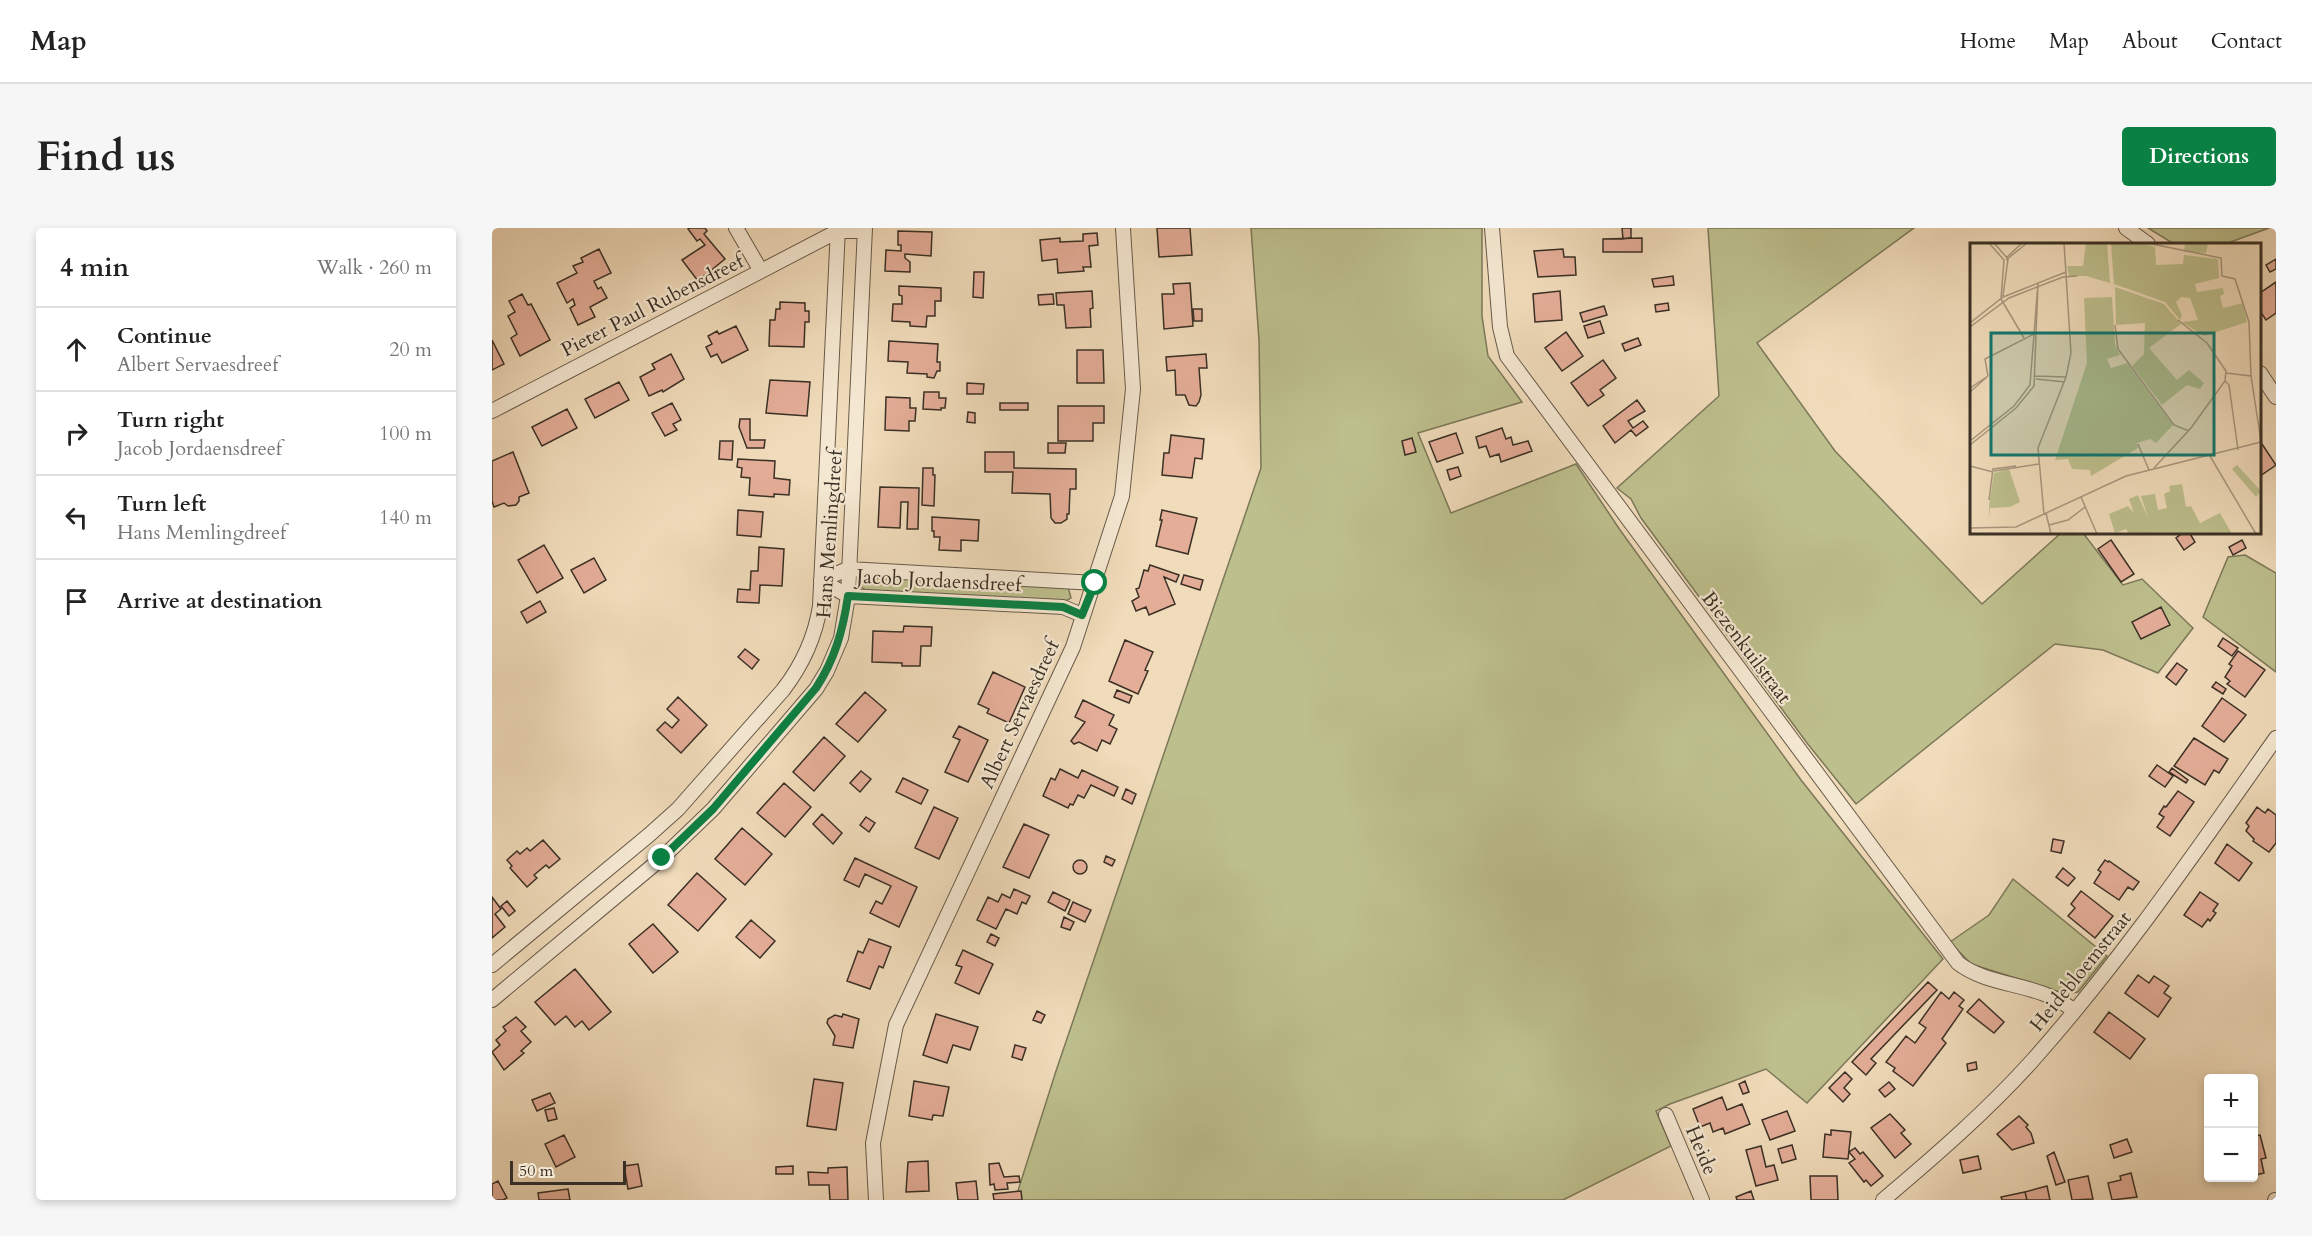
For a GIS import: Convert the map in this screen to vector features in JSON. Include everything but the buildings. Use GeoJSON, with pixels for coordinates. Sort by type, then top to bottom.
{"type":"FeatureCollection","features":[{"type":"Feature","properties":{"kind":"street"},"geometry":{"type":"LineString","coordinates":[[736,228],[761,271]]}},
{"type":"Feature","properties":{"kind":"street","name":"Albert Servaesdreef"},"geometry":{"type":"LineString","coordinates":[[876,1200],[873,1143],[896,1025],[1073,647],[1122,496],[1133,389],[1123,228]]}},
{"type":"Feature","properties":{"kind":"street","name":"Biezenkuilstraat"},"geometry":{"type":"LineString","coordinates":[[1492,228],[1502,343],[1508,356],[1849,818],[1958,963],[1974,973],[2048,994],[2073,1010]]}},
{"type":"Feature","properties":{"kind":"street"},"geometry":{"type":"LineString","coordinates":[[2126,228],[2147,243]]}},
{"type":"Feature","properties":{"kind":"street","name":"Pieter Paul Rubensdreef"},"geometry":{"type":"LineString","coordinates":[[492,411],[838,230],[865,230]]}},
{"type":"Feature","properties":{"kind":"street","name":"Hans Memlingdreef"},"geometry":{"type":"LineString","coordinates":[[492,965],[650,835],[678,809],[798,670],[810,647],[818,623],[821,580],[838,230]]}},
{"type":"Feature","properties":{"kind":"street","name":"Hans Memlingdreef"},"geometry":{"type":"LineString","coordinates":[[492,1000],[696,827],[805,704],[827,672],[841,638],[848,596],[865,230]]}},
{"type":"Feature","properties":{"kind":"street"},"geometry":{"type":"LineString","coordinates":[[2261,376],[2276,397]]}},
{"type":"Feature","properties":{"kind":"street","name":"Jacob Jordaensdreef"},"geometry":{"type":"LineString","coordinates":[[821,580],[848,568],[1095,583]]}},
{"type":"Feature","properties":{"kind":"street","name":"Jacob Jordaensdreef"},"geometry":{"type":"LineString","coordinates":[[821,580],[848,596],[1063,607],[1082,615]]}},
{"type":"Feature","properties":{"kind":"street","name":"Heidebloemstraat"},"geometry":{"type":"LineString","coordinates":[[1882,1200],[1923,1166],[2032,1061],[2164,896],[2276,738]]}},
{"type":"Feature","properties":{"kind":"street"},"geometry":{"type":"LineString","coordinates":[[678,809],[696,827]]}},
{"type":"Feature","properties":{"kind":"street","name":"Heide"},"geometry":{"type":"LineString","coordinates":[[1666,1114],[1702,1200]]}},
{"type":"Feature","properties":{"kind":"green space"},"geometry":{"type":"Polygon","coordinates":[[[1251,228],[1482,228],[1482,316],[1488,356],[1522,402],[1418,433],[1451,513],[1576,464],[1620,530],[1801,780],[1943,959],[1807,1103],[1766,1069],[1670,1104],[1656,1111],[1671,1146],[1563,1200],[1015,1200],[1056,1071],[1261,468],[1259,340],[1251,228]]]}},
{"type":"Feature","properties":{"kind":"green space"},"geometry":{"type":"Polygon","coordinates":[[[1708,228],[1914,228],[1757,343],[1835,451],[1982,604],[2060,534],[2084,534],[2123,585],[2142,579],[2193,628],[2158,673],[2103,650],[2055,644],[1856,804],[1807,743],[1641,518],[1631,499],[1617,488],[1719,396],[1708,228]]]}},
{"type":"Feature","properties":{"kind":"green space"},"geometry":{"type":"Polygon","coordinates":[[[2148,228],[2269,228],[2228,243],[2172,243],[2148,228]]]}},
{"type":"Feature","properties":{"kind":"green space"},"geometry":{"type":"Polygon","coordinates":[[[2245,555],[2276,573],[2276,672],[2203,617],[2228,557],[2245,555]]]}},
{"type":"Feature","properties":{"kind":"green space"},"geometry":{"type":"Polygon","coordinates":[[[866,575],[1068,587],[1071,598],[1064,602],[868,592],[860,586],[859,582],[866,575]]]}},
{"type":"Feature","properties":{"kind":"green space"},"geometry":{"type":"Polygon","coordinates":[[[2013,879],[2107,956],[2078,992],[2066,994],[1971,964],[1950,942],[1989,915],[2013,879]]]}},
{"type":"Feature","properties":{"kind":"route"},"geometry":{"type":"LineString","coordinates":[[662,858],[713,809],[805,704],[827,672],[841,638],[848,596],[1063,607],[1082,615],[1095,583]]}}]}
